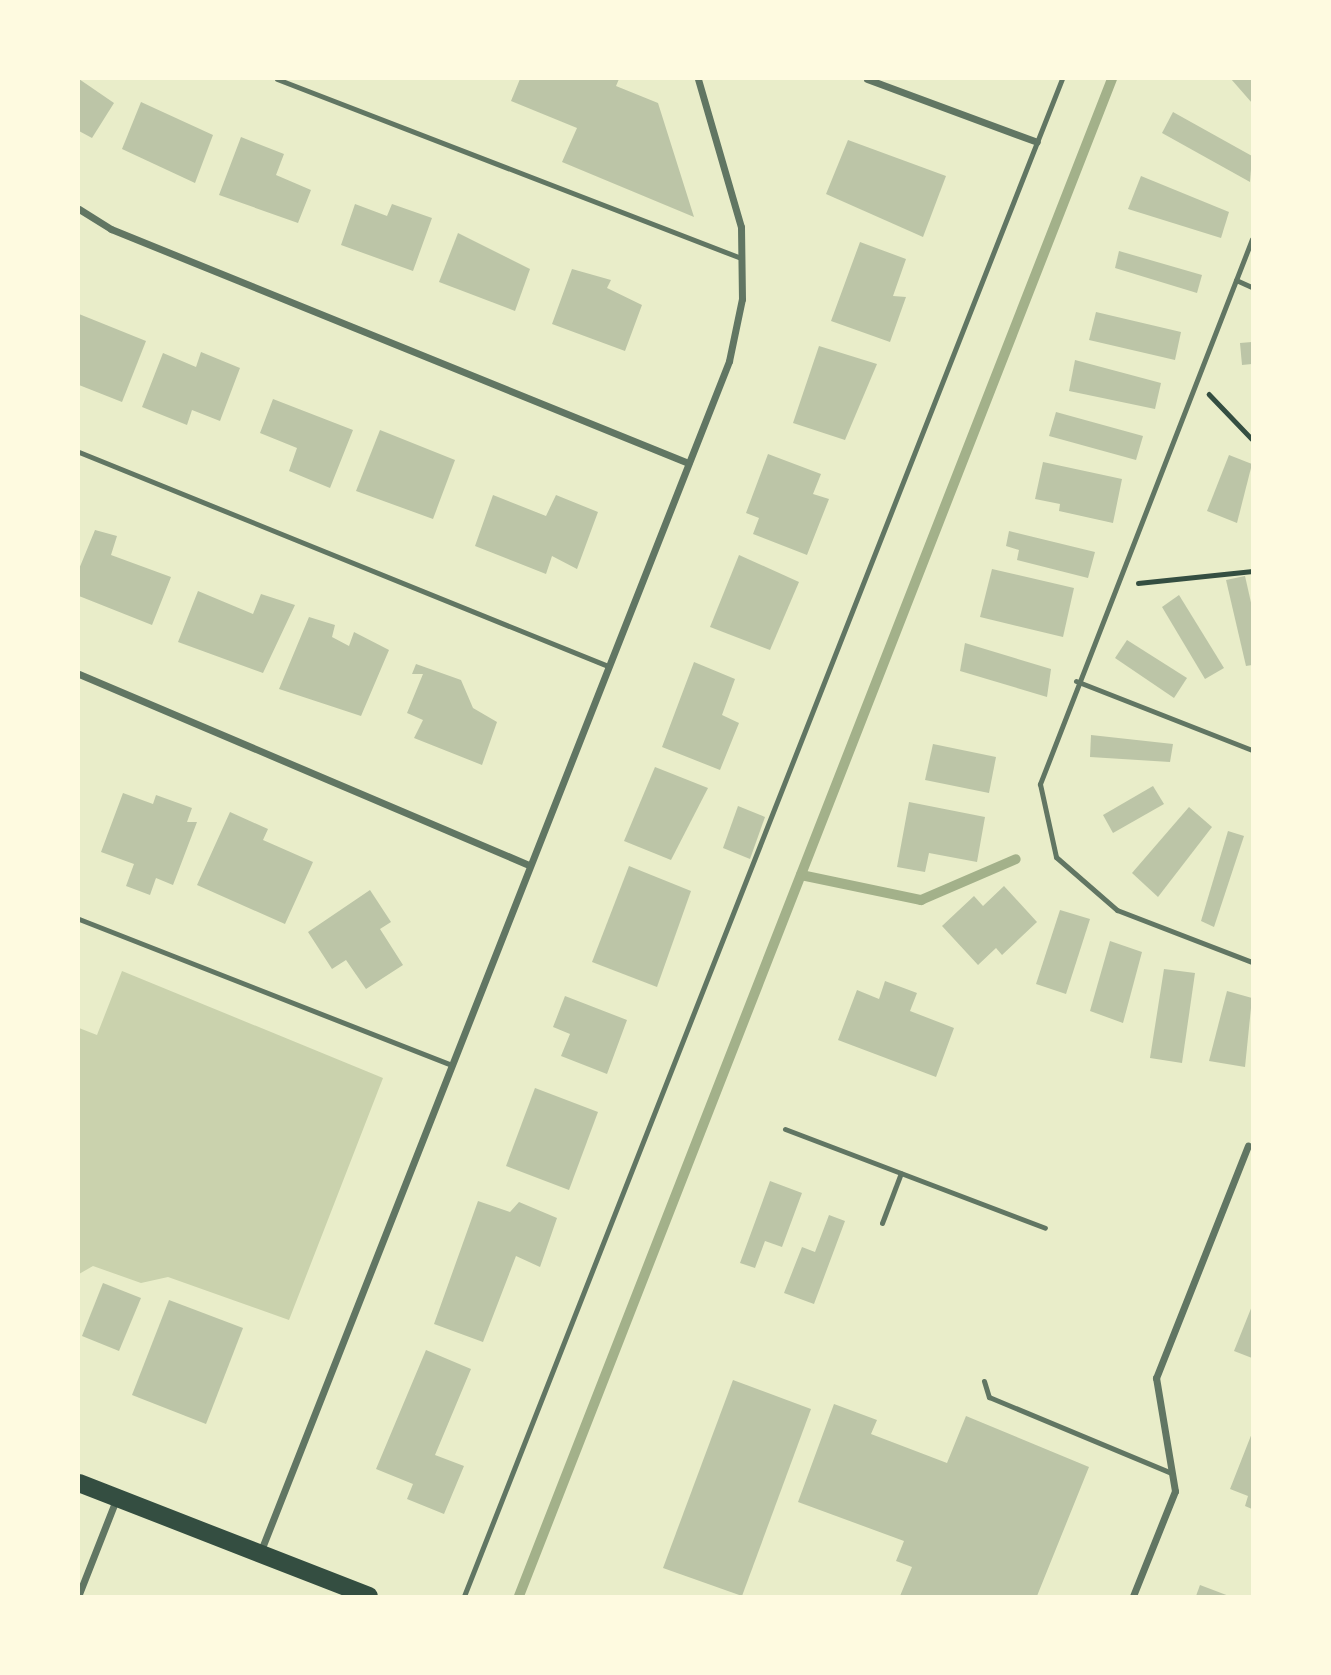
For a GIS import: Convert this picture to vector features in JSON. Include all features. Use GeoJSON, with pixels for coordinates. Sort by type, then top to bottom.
{"type":"FeatureCollection","features":[{"type":"Feature","properties":{"kind":"main road"},"geometry":{"type":"LineString","coordinates":[[79,1483],[369,1596]]}},
{"type":"Feature","properties":{"kind":"street"},"geometry":{"type":"LineString","coordinates":[[260,1553],[528,866],[729,361],[742,299],[742,258],[735,202],[698,79]]}},
{"type":"Feature","properties":{"kind":"street"},"geometry":{"type":"LineString","coordinates":[[867,79],[1037,142]]}},
{"type":"Feature","properties":{"kind":"street"},"geometry":{"type":"LineString","coordinates":[[79,209],[111,229],[688,463]]}},
{"type":"Feature","properties":{"kind":"street"},"geometry":{"type":"LineString","coordinates":[[79,674],[528,866]]}},
{"type":"Feature","properties":{"kind":"street"},"geometry":{"type":"LineString","coordinates":[[1133,1596],[1175,1491],[1156,1378],[1248,1146]]}},
{"type":"Feature","properties":{"kind":"street"},"geometry":{"type":"LineString","coordinates":[[79,1594],[117,1497]]}},
{"type":"Feature","properties":{"kind":"lane"},"geometry":{"type":"LineString","coordinates":[[277,79],[742,258]]}},
{"type":"Feature","properties":{"kind":"lane"},"geometry":{"type":"LineString","coordinates":[[464,1596],[1062,79]]}},
{"type":"Feature","properties":{"kind":"lane"},"geometry":{"type":"LineString","coordinates":[[1252,239],[1076,681],[1040,784],[1056,857],[1117,910],[1252,962]]}},
{"type":"Feature","properties":{"kind":"lane"},"geometry":{"type":"LineString","coordinates":[[1236,280],[1252,286]]}},
{"type":"Feature","properties":{"kind":"lane"},"geometry":{"type":"LineString","coordinates":[[79,452],[608,666]]}},
{"type":"Feature","properties":{"kind":"lane"},"geometry":{"type":"LineString","coordinates":[[1076,681],[1252,750]]}},
{"type":"Feature","properties":{"kind":"lane"},"geometry":{"type":"LineString","coordinates":[[79,919],[451,1065]]}},
{"type":"Feature","properties":{"kind":"lane"},"geometry":{"type":"LineString","coordinates":[[785,1129],[1045,1228]]}},
{"type":"Feature","properties":{"kind":"lane"},"geometry":{"type":"LineString","coordinates":[[882,1223],[901,1173]]}},
{"type":"Feature","properties":{"kind":"lane"},"geometry":{"type":"LineString","coordinates":[[984,1381],[989,1397],[1172,1473]]}},
{"type":"Feature","properties":{"kind":"path"},"geometry":{"type":"LineString","coordinates":[[1196,381],[1252,439]]}},
{"type":"Feature","properties":{"kind":"path"},"geometry":{"type":"LineString","coordinates":[[1114,586],[1252,571]]}},
{"type":"Feature","properties":{"kind":"green space"},"geometry":{"type":"Polygon","coordinates":[[[122,971],[383,1078],[289,1320],[168,1277],[141,1283],[93,1266],[79,1274],[79,1028],[97,1035],[122,971]]]}},
{"type":"Feature","properties":{"kind":"building"},"geometry":{"type":"Polygon","coordinates":[[[79,79],[114,103],[92,138],[79,131],[79,79]]]}},
{"type":"Feature","properties":{"kind":"building"},"geometry":{"type":"Polygon","coordinates":[[[520,79],[619,79],[616,86],[658,103],[694,217],[562,162],[577,128],[511,101],[520,79]]]}},
{"type":"Feature","properties":{"kind":"building"},"geometry":{"type":"Polygon","coordinates":[[[1231,79],[1252,79],[1252,103],[1231,79]]]}},
{"type":"Feature","properties":{"kind":"building"},"geometry":{"type":"Polygon","coordinates":[[[141,102],[213,135],[195,183],[122,149],[141,102]]]}},
{"type":"Feature","properties":{"kind":"building"},"geometry":{"type":"Polygon","coordinates":[[[1173,112],[1252,156],[1250,182],[1162,133],[1173,112]]]}},
{"type":"Feature","properties":{"kind":"building"},"geometry":{"type":"Polygon","coordinates":[[[241,137],[284,154],[276,175],[311,190],[298,223],[219,195],[241,137]]]}},
{"type":"Feature","properties":{"kind":"building"},"geometry":{"type":"Polygon","coordinates":[[[848,140],[946,176],[923,237],[826,194],[848,140]]]}},
{"type":"Feature","properties":{"kind":"building"},"geometry":{"type":"Polygon","coordinates":[[[1141,176],[1229,212],[1221,238],[1128,209],[1141,176]]]}},
{"type":"Feature","properties":{"kind":"building"},"geometry":{"type":"Polygon","coordinates":[[[355,204],[387,216],[392,204],[432,218],[413,271],[341,245],[355,204]]]}},
{"type":"Feature","properties":{"kind":"building"},"geometry":{"type":"Polygon","coordinates":[[[458,233],[530,269],[515,311],[439,282],[458,233]]]}},
{"type":"Feature","properties":{"kind":"building"},"geometry":{"type":"Polygon","coordinates":[[[860,242],[906,259],[893,296],[906,297],[890,342],[831,321],[860,242]]]}},
{"type":"Feature","properties":{"kind":"building"},"geometry":{"type":"Polygon","coordinates":[[[1119,251],[1202,275],[1197,293],[1115,268],[1119,251]]]}},
{"type":"Feature","properties":{"kind":"building"},"geometry":{"type":"Polygon","coordinates":[[[572,269],[611,280],[607,288],[642,305],[625,351],[552,324],[572,269]]]}},
{"type":"Feature","properties":{"kind":"building"},"geometry":{"type":"Polygon","coordinates":[[[1096,312],[1181,332],[1175,360],[1089,340],[1096,312]]]}},
{"type":"Feature","properties":{"kind":"building"},"geometry":{"type":"Polygon","coordinates":[[[79,314],[146,341],[122,402],[79,385],[79,314]]]}},
{"type":"Feature","properties":{"kind":"building"},"geometry":{"type":"Polygon","coordinates":[[[1252,342],[1252,364],[1242,365],[1240,343],[1252,342]]]}},
{"type":"Feature","properties":{"kind":"building"},"geometry":{"type":"Polygon","coordinates":[[[819,346],[877,364],[845,440],[793,423],[819,346]]]}},
{"type":"Feature","properties":{"kind":"building"},"geometry":{"type":"Polygon","coordinates":[[[201,352],[240,368],[220,421],[192,410],[187,425],[142,407],[163,353],[196,367],[201,352]]]}},
{"type":"Feature","properties":{"kind":"building"},"geometry":{"type":"Polygon","coordinates":[[[1075,360],[1161,383],[1155,409],[1069,391],[1075,360]]]}},
{"type":"Feature","properties":{"kind":"building"},"geometry":{"type":"Polygon","coordinates":[[[273,399],[353,430],[330,488],[289,471],[297,448],[260,433],[273,399]]]}},
{"type":"Feature","properties":{"kind":"building"},"geometry":{"type":"Polygon","coordinates":[[[1056,412],[1143,436],[1136,460],[1049,436],[1056,412]]]}},
{"type":"Feature","properties":{"kind":"building"},"geometry":{"type":"Polygon","coordinates":[[[380,430],[455,460],[433,519],[356,491],[380,430]]]}},
{"type":"Feature","properties":{"kind":"building"},"geometry":{"type":"Polygon","coordinates":[[[768,454],[821,474],[813,494],[829,499],[807,555],[753,534],[759,518],[746,513],[768,454]]]}},
{"type":"Feature","properties":{"kind":"building"},"geometry":{"type":"Polygon","coordinates":[[[1229,455],[1252,464],[1237,523],[1207,511],[1229,455]]]}},
{"type":"Feature","properties":{"kind":"building"},"geometry":{"type":"Polygon","coordinates":[[[1043,462],[1122,479],[1113,523],[1059,511],[1060,504],[1035,499],[1043,462]]]}},
{"type":"Feature","properties":{"kind":"building"},"geometry":{"type":"Polygon","coordinates":[[[493,495],[546,516],[556,495],[598,512],[577,569],[552,556],[546,574],[475,546],[493,495]]]}},
{"type":"Feature","properties":{"kind":"building"},"geometry":{"type":"Polygon","coordinates":[[[95,530],[117,536],[111,555],[171,577],[152,625],[79,596],[79,569],[95,530]]]}},
{"type":"Feature","properties":{"kind":"building"},"geometry":{"type":"Polygon","coordinates":[[[1009,531],[1095,552],[1088,578],[1017,560],[1019,550],[1006,546],[1009,531]]]}},
{"type":"Feature","properties":{"kind":"building"},"geometry":{"type":"Polygon","coordinates":[[[739,555],[799,582],[770,650],[710,627],[739,555]]]}},
{"type":"Feature","properties":{"kind":"building"},"geometry":{"type":"Polygon","coordinates":[[[992,569],[1074,588],[1063,637],[980,617],[992,569]]]}},
{"type":"Feature","properties":{"kind":"building"},"geometry":{"type":"Polygon","coordinates":[[[1245,576],[1252,607],[1252,665],[1246,666],[1226,580],[1245,576]]]}},
{"type":"Feature","properties":{"kind":"building"},"geometry":{"type":"Polygon","coordinates":[[[198,591],[253,614],[261,594],[295,605],[263,673],[178,642],[198,591]]]}},
{"type":"Feature","properties":{"kind":"building"},"geometry":{"type":"Polygon","coordinates":[[[1179,595],[1224,668],[1205,679],[1162,607],[1179,595]]]}},
{"type":"Feature","properties":{"kind":"building"},"geometry":{"type":"Polygon","coordinates":[[[309,617],[335,625],[332,637],[349,646],[354,632],[389,650],[361,716],[279,689],[309,617]]]}},
{"type":"Feature","properties":{"kind":"building"},"geometry":{"type":"Polygon","coordinates":[[[1127,640],[1187,678],[1174,698],[1115,658],[1127,640]]]}},
{"type":"Feature","properties":{"kind":"building"},"geometry":{"type":"Polygon","coordinates":[[[965,643],[1051,669],[1047,697],[960,671],[965,643]]]}},
{"type":"Feature","properties":{"kind":"building"},"geometry":{"type":"Polygon","coordinates":[[[694,662],[735,679],[722,715],[739,723],[720,770],[662,747],[694,662]]]}},
{"type":"Feature","properties":{"kind":"building"},"geometry":{"type":"Polygon","coordinates":[[[416,664],[461,680],[473,708],[497,722],[482,765],[414,738],[423,720],[407,713],[423,674],[412,674],[416,664]]]}},
{"type":"Feature","properties":{"kind":"building"},"geometry":{"type":"Polygon","coordinates":[[[1091,735],[1173,744],[1170,762],[1090,757],[1091,735]]]}},
{"type":"Feature","properties":{"kind":"building"},"geometry":{"type":"Polygon","coordinates":[[[933,744],[996,757],[989,793],[925,780],[933,744]]]}},
{"type":"Feature","properties":{"kind":"building"},"geometry":{"type":"Polygon","coordinates":[[[655,767],[708,788],[671,860],[624,841],[655,767]]]}},
{"type":"Feature","properties":{"kind":"building"},"geometry":{"type":"Polygon","coordinates":[[[1153,786],[1164,804],[1113,833],[1103,815],[1153,786]]]}},
{"type":"Feature","properties":{"kind":"building"},"geometry":{"type":"Polygon","coordinates":[[[123,793],[153,804],[156,795],[192,808],[187,822],[197,822],[173,885],[156,878],[150,895],[126,886],[134,864],[101,852],[123,793]]]}},
{"type":"Feature","properties":{"kind":"building"},"geometry":{"type":"Polygon","coordinates":[[[909,802],[985,817],[977,862],[929,853],[925,872],[897,867],[909,802]]]}},
{"type":"Feature","properties":{"kind":"building"},"geometry":{"type":"Polygon","coordinates":[[[738,806],[765,817],[750,859],[723,848],[738,806]]]}},
{"type":"Feature","properties":{"kind":"building"},"geometry":{"type":"Polygon","coordinates":[[[1189,807],[1212,827],[1158,897],[1132,873],[1189,807]]]}},
{"type":"Feature","properties":{"kind":"building"},"geometry":{"type":"Polygon","coordinates":[[[230,812],[268,829],[263,840],[313,862],[285,924],[197,885],[230,812]]]}},
{"type":"Feature","properties":{"kind":"building"},"geometry":{"type":"Polygon","coordinates":[[[1228,831],[1244,836],[1214,927],[1201,921],[1228,831]]]}},
{"type":"Feature","properties":{"kind":"building"},"geometry":{"type":"Polygon","coordinates":[[[629,866],[691,891],[657,987],[592,962],[629,866]]]}},
{"type":"Feature","properties":{"kind":"building"},"geometry":{"type":"Polygon","coordinates":[[[1004,886],[1037,922],[1002,955],[996,948],[978,965],[942,926],[974,896],[983,906],[1004,886]]]}},
{"type":"Feature","properties":{"kind":"building"},"geometry":{"type":"Polygon","coordinates":[[[370,890],[391,922],[380,929],[403,965],[366,989],[346,960],[332,969],[308,932],[370,890]]]}},
{"type":"Feature","properties":{"kind":"building"},"geometry":{"type":"Polygon","coordinates":[[[1060,910],[1090,919],[1066,994],[1036,984],[1060,910]]]}},
{"type":"Feature","properties":{"kind":"building"},"geometry":{"type":"Polygon","coordinates":[[[1110,941],[1142,952],[1123,1023],[1090,1011],[1110,941]]]}},
{"type":"Feature","properties":{"kind":"building"},"geometry":{"type":"Polygon","coordinates":[[[1164,969],[1195,973],[1182,1063],[1150,1058],[1164,969]]]}},
{"type":"Feature","properties":{"kind":"building"},"geometry":{"type":"Polygon","coordinates":[[[885,981],[917,993],[910,1011],[954,1028],[936,1077],[838,1040],[857,990],[879,999],[885,981]]]}},
{"type":"Feature","properties":{"kind":"building"},"geometry":{"type":"Polygon","coordinates":[[[1227,991],[1252,998],[1245,1067],[1209,1061],[1227,991]]]}},
{"type":"Feature","properties":{"kind":"building"},"geometry":{"type":"Polygon","coordinates":[[[565,996],[627,1020],[607,1074],[561,1056],[570,1034],[553,1027],[565,996]]]}},
{"type":"Feature","properties":{"kind":"building"},"geometry":{"type":"Polygon","coordinates":[[[535,1088],[598,1112],[569,1190],[506,1166],[535,1088]]]}},
{"type":"Feature","properties":{"kind":"building"},"geometry":{"type":"Polygon","coordinates":[[[770,1181],[802,1193],[782,1247],[765,1241],[755,1268],[740,1263],[770,1181]]]}},
{"type":"Feature","properties":{"kind":"building"},"geometry":{"type":"Polygon","coordinates":[[[478,1201],[510,1212],[519,1202],[557,1218],[540,1267],[516,1256],[483,1342],[434,1324],[478,1201]]]}},
{"type":"Feature","properties":{"kind":"building"},"geometry":{"type":"Polygon","coordinates":[[[829,1215],[845,1221],[814,1304],[784,1293],[802,1247],[815,1252],[829,1215]]]}},
{"type":"Feature","properties":{"kind":"building"},"geometry":{"type":"Polygon","coordinates":[[[103,1283],[141,1298],[119,1351],[82,1336],[103,1283]]]}},
{"type":"Feature","properties":{"kind":"building"},"geometry":{"type":"Polygon","coordinates":[[[169,1300],[243,1328],[206,1424],[132,1395],[169,1300]]]}},
{"type":"Feature","properties":{"kind":"building"},"geometry":{"type":"Polygon","coordinates":[[[1252,1306],[1252,1358],[1234,1351],[1252,1306]]]}},
{"type":"Feature","properties":{"kind":"building"},"geometry":{"type":"Polygon","coordinates":[[[426,1350],[471,1369],[435,1455],[464,1466],[444,1514],[407,1499],[413,1484],[376,1469],[426,1350]]]}},
{"type":"Feature","properties":{"kind":"building"},"geometry":{"type":"Polygon","coordinates":[[[733,1380],[811,1409],[742,1596],[663,1568],[733,1380]]]}},
{"type":"Feature","properties":{"kind":"building"},"geometry":{"type":"Polygon","coordinates":[[[834,1404],[877,1420],[871,1434],[947,1463],[966,1416],[1089,1467],[1037,1596],[900,1596],[912,1567],[896,1561],[904,1541],[798,1502],[834,1404]]]}},
{"type":"Feature","properties":{"kind":"building"},"geometry":{"type":"Polygon","coordinates":[[[1252,1433],[1252,1509],[1245,1506],[1248,1496],[1230,1489],[1252,1433]]]}},
{"type":"Feature","properties":{"kind":"building"},"geometry":{"type":"Polygon","coordinates":[[[1200,1585],[1229,1596],[1196,1596],[1200,1585]]]}},
{"type":"Feature","properties":{"kind":"waterway"},"geometry":{"type":"LineString","coordinates":[[519,1596],[1112,79]]}},
{"type":"Feature","properties":{"kind":"waterway"},"geometry":{"type":"LineString","coordinates":[[801,875],[921,900],[1016,859]]}}]}
